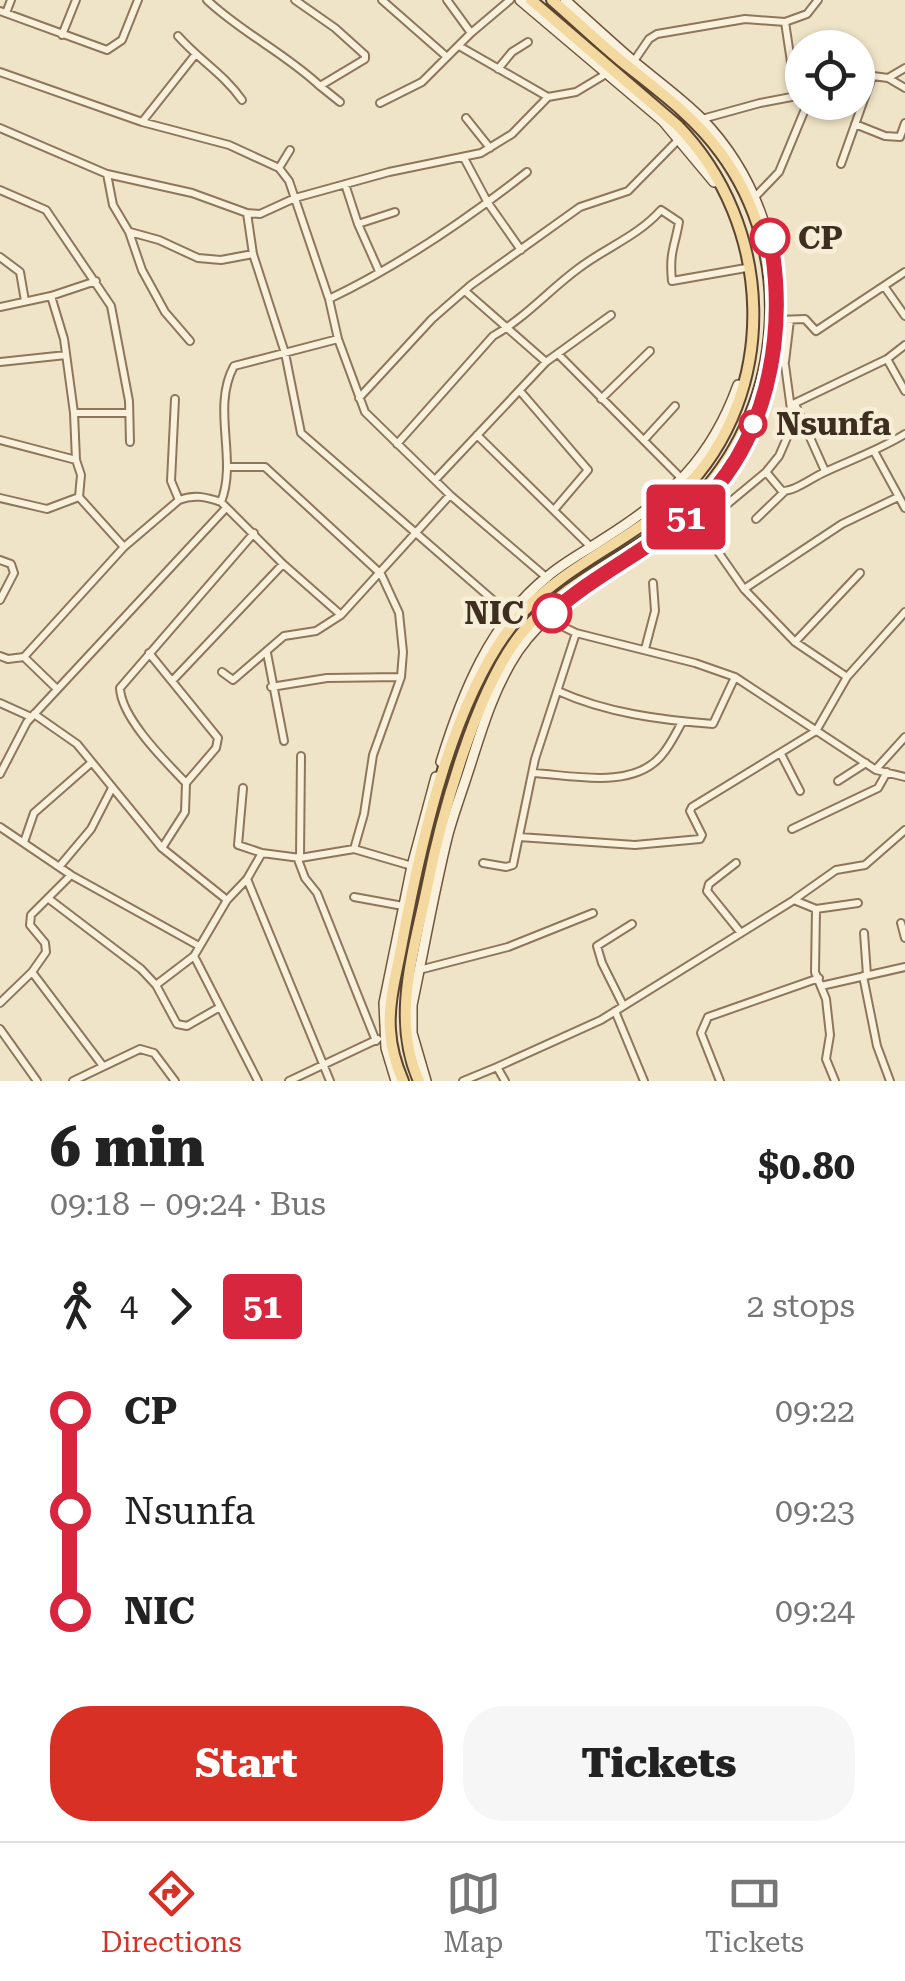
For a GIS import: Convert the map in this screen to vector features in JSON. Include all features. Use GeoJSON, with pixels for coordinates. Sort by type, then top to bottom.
{"type":"FeatureCollection","features":[{"type":"Feature","properties":{"kind":"main road"},"geometry":{"type":"LineString","coordinates":[[400,1081],[391,1042],[390,1008],[411,894],[460,725],[480,678],[522,612],[552,583],[646,522],[702,470],[736,404],[753,339],[754,300],[744,235],[722,181],[677,125],[555,26],[531,0]]}},
{"type":"Feature","properties":{"kind":"main road"},"geometry":{"type":"LineString","coordinates":[[422,1081],[408,1054],[404,1024],[441,832],[489,686],[520,636],[562,593],[642,542],[699,496],[734,447],[759,389],[772,321],[771,285],[762,238],[739,182],[721,153],[660,87],[552,0]]}},
{"type":"Feature","properties":{"kind":"main road"},"geometry":{"type":"LineString","coordinates":[[427,829],[441,832]]}},
{"type":"Feature","properties":{"kind":"street"},"geometry":{"type":"LineString","coordinates":[[11,0],[3,12],[102,50],[118,46],[138,0]]}},
{"type":"Feature","properties":{"kind":"street"},"geometry":{"type":"LineString","coordinates":[[62,35],[76,0]]}},
{"type":"Feature","properties":{"kind":"street"},"geometry":{"type":"LineString","coordinates":[[207,0],[241,29],[306,70],[340,102]]}},
{"type":"Feature","properties":{"kind":"street"},"geometry":{"type":"LineString","coordinates":[[294,0],[336,28],[365,57],[338,78],[320,86]]}},
{"type":"Feature","properties":{"kind":"street"},"geometry":{"type":"LineString","coordinates":[[312,12],[321,0]]}},
{"type":"Feature","properties":{"kind":"street"},"geometry":{"type":"LineString","coordinates":[[382,0],[447,57]]}},
{"type":"Feature","properties":{"kind":"street"},"geometry":{"type":"LineString","coordinates":[[448,0],[470,33]]}},
{"type":"Feature","properties":{"kind":"street"},"geometry":{"type":"LineString","coordinates":[[380,103],[422,82],[470,33],[510,0]]}},
{"type":"Feature","properties":{"kind":"street"},"geometry":{"type":"LineString","coordinates":[[380,1038],[402,906],[424,814],[468,686],[496,635],[546,577],[637,518],[683,480],[713,440],[742,374],[749,323],[746,268],[739,240],[720,195],[680,138],[555,26],[520,0]]}},
{"type":"Feature","properties":{"kind":"street"},"geometry":{"type":"LineString","coordinates":[[422,1081],[412,1033],[412,1005],[426,916],[452,807],[490,704],[520,648],[546,618],[574,593],[644,550],[691,513],[711,491],[745,442],[760,408],[774,352],[778,320],[776,273],[768,228],[755,197],[724,146],[702,120],[565,0]]}},
{"type":"Feature","properties":{"kind":"street"},"geometry":{"type":"LineString","coordinates":[[634,61],[648,39],[657,34],[745,19],[785,22],[806,14],[818,0]]}},
{"type":"Feature","properties":{"kind":"street"},"geometry":{"type":"LineString","coordinates":[[785,22],[787,30]]}},
{"type":"Feature","properties":{"kind":"street"},"geometry":{"type":"LineString","coordinates":[[178,36],[195,56],[226,79],[242,100]]}},
{"type":"Feature","properties":{"kind":"street"},"geometry":{"type":"LineString","coordinates":[[498,69],[512,52],[528,42]]}},
{"type":"Feature","properties":{"kind":"street"},"geometry":{"type":"LineString","coordinates":[[459,46],[548,97]]}},
{"type":"Feature","properties":{"kind":"street"},"geometry":{"type":"LineString","coordinates":[[142,122],[195,56]]}},
{"type":"Feature","properties":{"kind":"street"},"geometry":{"type":"LineString","coordinates":[[888,78],[905,68]]}},
{"type":"Feature","properties":{"kind":"street"},"geometry":{"type":"LineString","coordinates":[[0,72],[142,122],[229,145],[279,168],[295,198],[365,412],[450,495],[546,577]]}},
{"type":"Feature","properties":{"kind":"street"},"geometry":{"type":"LineString","coordinates":[[0,128],[107,174],[262,214],[295,198],[464,158],[490,148],[512,134],[548,97],[576,92],[606,74]]}},
{"type":"Feature","properties":{"kind":"street"},"geometry":{"type":"LineString","coordinates":[[875,77],[888,78],[905,88]]}},
{"type":"Feature","properties":{"kind":"street"},"geometry":{"type":"LineString","coordinates":[[702,120],[785,99]]}},
{"type":"Feature","properties":{"kind":"street"},"geometry":{"type":"LineString","coordinates":[[466,118],[490,148]]}},
{"type":"Feature","properties":{"kind":"street"},"geometry":{"type":"LineString","coordinates":[[755,197],[779,172],[801,120]]}},
{"type":"Feature","properties":{"kind":"street"},"geometry":{"type":"LineString","coordinates":[[841,164],[857,120]]}},
{"type":"Feature","properties":{"kind":"street"},"geometry":{"type":"LineString","coordinates":[[856,124],[885,136],[900,137],[905,123]]}},
{"type":"Feature","properties":{"kind":"street"},"geometry":{"type":"LineString","coordinates":[[358,398],[432,319],[465,290],[580,208],[628,191],[680,138]]}},
{"type":"Feature","properties":{"kind":"street"},"geometry":{"type":"LineString","coordinates":[[279,168],[290,150]]}},
{"type":"Feature","properties":{"kind":"street"},"geometry":{"type":"LineString","coordinates":[[464,158],[488,203],[521,250]]}},
{"type":"Feature","properties":{"kind":"street"},"geometry":{"type":"LineString","coordinates":[[328,299],[370,279],[488,203],[527,172]]}},
{"type":"Feature","properties":{"kind":"street"},"geometry":{"type":"LineString","coordinates":[[107,174],[113,205],[129,232],[142,270],[165,312],[190,341]]}},
{"type":"Feature","properties":{"kind":"street"},"geometry":{"type":"LineString","coordinates":[[345,184],[379,271]]}},
{"type":"Feature","properties":{"kind":"street"},"geometry":{"type":"LineString","coordinates":[[0,190],[46,210],[111,306],[118,334],[130,442]]}},
{"type":"Feature","properties":{"kind":"street"},"geometry":{"type":"LineString","coordinates":[[397,444],[493,336],[510,328],[608,247],[643,230],[661,210],[680,226],[671,248],[672,281],[746,268]]}},
{"type":"Feature","properties":{"kind":"street"},"geometry":{"type":"LineString","coordinates":[[358,224],[395,212]]}},
{"type":"Feature","properties":{"kind":"street"},"geometry":{"type":"LineString","coordinates":[[247,213],[253,254],[285,353],[301,433],[494,601]]}},
{"type":"Feature","properties":{"kind":"street"},"geometry":{"type":"LineString","coordinates":[[129,232],[160,240],[198,258],[221,260],[253,254]]}},
{"type":"Feature","properties":{"kind":"street"},"geometry":{"type":"LineString","coordinates":[[0,258],[20,272],[25,302]]}},
{"type":"Feature","properties":{"kind":"street"},"geometry":{"type":"LineString","coordinates":[[778,320],[806,320],[816,331],[905,272]]}},
{"type":"Feature","properties":{"kind":"street"},"geometry":{"type":"LineString","coordinates":[[0,308],[96,281]]}},
{"type":"Feature","properties":{"kind":"street"},"geometry":{"type":"LineString","coordinates":[[884,286],[905,316]]}},
{"type":"Feature","properties":{"kind":"street"},"geometry":{"type":"LineString","coordinates":[[465,290],[546,362]]}},
{"type":"Feature","properties":{"kind":"street"},"geometry":{"type":"LineString","coordinates":[[51,296],[66,355],[74,412],[76,460],[81,475],[78,497]]}},
{"type":"Feature","properties":{"kind":"street"},"geometry":{"type":"LineString","coordinates":[[436,480],[546,362],[612,314]]}},
{"type":"Feature","properties":{"kind":"street"},"geometry":{"type":"LineString","coordinates":[[701,526],[766,472],[779,456],[794,424],[784,364],[790,320]]}},
{"type":"Feature","properties":{"kind":"street"},"geometry":{"type":"LineString","coordinates":[[0,774],[2,764],[32,716],[224,505],[228,468],[224,418],[226,386],[232,368],[238,363],[338,339]]}},
{"type":"Feature","properties":{"kind":"street"},"geometry":{"type":"LineString","coordinates":[[793,405],[887,359],[905,346]]}},
{"type":"Feature","properties":{"kind":"street"},"geometry":{"type":"LineString","coordinates":[[602,399],[650,351]]}},
{"type":"Feature","properties":{"kind":"street"},"geometry":{"type":"LineString","coordinates":[[774,352],[784,364]]}},
{"type":"Feature","properties":{"kind":"street"},"geometry":{"type":"LineString","coordinates":[[558,354],[683,480]]}},
{"type":"Feature","properties":{"kind":"street"},"geometry":{"type":"LineString","coordinates":[[0,362],[66,355]]}},
{"type":"Feature","properties":{"kind":"street"},"geometry":{"type":"LineString","coordinates":[[887,359],[905,391]]}},
{"type":"Feature","properties":{"kind":"street"},"geometry":{"type":"LineString","coordinates":[[520,391],[588,470],[554,510]]}},
{"type":"Feature","properties":{"kind":"street"},"geometry":{"type":"LineString","coordinates":[[175,398],[171,481],[179,500]]}},
{"type":"Feature","properties":{"kind":"street"},"geometry":{"type":"LineString","coordinates":[[793,405],[826,471]]}},
{"type":"Feature","properties":{"kind":"street"},"geometry":{"type":"LineString","coordinates":[[644,440],[676,406]]}},
{"type":"Feature","properties":{"kind":"street"},"geometry":{"type":"LineString","coordinates":[[74,412],[129,414]]}},
{"type":"Feature","properties":{"kind":"street"},"geometry":{"type":"LineString","coordinates":[[756,519],[784,492],[875,453],[905,434]]}},
{"type":"Feature","properties":{"kind":"street"},"geometry":{"type":"LineString","coordinates":[[477,435],[591,548]]}},
{"type":"Feature","properties":{"kind":"street"},"geometry":{"type":"LineString","coordinates":[[0,440],[76,460]]}},
{"type":"Feature","properties":{"kind":"street"},"geometry":{"type":"LineString","coordinates":[[875,453],[905,508]]}},
{"type":"Feature","properties":{"kind":"street"},"geometry":{"type":"LineString","coordinates":[[228,468],[265,467],[381,574],[399,613],[402,676],[373,755],[354,849]]}},
{"type":"Feature","properties":{"kind":"street"},"geometry":{"type":"LineString","coordinates":[[766,472],[784,492]]}},
{"type":"Feature","properties":{"kind":"street"},"geometry":{"type":"LineString","coordinates":[[222,672],[233,680],[284,636],[316,631],[341,615],[450,495]]}},
{"type":"Feature","properties":{"kind":"street"},"geometry":{"type":"LineString","coordinates":[[0,656],[24,658],[124,547],[179,500],[200,496],[224,505],[341,615]]}},
{"type":"Feature","properties":{"kind":"street"},"geometry":{"type":"LineString","coordinates":[[78,497],[124,547]]}},
{"type":"Feature","properties":{"kind":"street"},"geometry":{"type":"LineString","coordinates":[[0,498],[47,508],[78,497]]}},
{"type":"Feature","properties":{"kind":"street"},"geometry":{"type":"LineString","coordinates":[[744,590],[842,524],[898,497]]}},
{"type":"Feature","properties":{"kind":"street"},"geometry":{"type":"LineString","coordinates":[[691,513],[744,590],[795,642],[847,677]]}},
{"type":"Feature","properties":{"kind":"street"},"geometry":{"type":"LineString","coordinates":[[186,783],[142,732],[120,696],[124,681],[254,533]]}},
{"type":"Feature","properties":{"kind":"street"},"geometry":{"type":"LineString","coordinates":[[0,560],[11,564],[14,573],[0,600]]}},
{"type":"Feature","properties":{"kind":"street"},"geometry":{"type":"LineString","coordinates":[[173,680],[283,564]]}},
{"type":"Feature","properties":{"kind":"street"},"geometry":{"type":"LineString","coordinates":[[795,642],[860,573]]}},
{"type":"Feature","properties":{"kind":"street"},"geometry":{"type":"LineString","coordinates":[[645,649],[655,611],[652,584]]}},
{"type":"Feature","properties":{"kind":"street"},"geometry":{"type":"LineString","coordinates":[[519,838],[635,845],[700,839],[692,807],[816,731],[847,677],[905,612]]}},
{"type":"Feature","properties":{"kind":"street"},"geometry":{"type":"LineString","coordinates":[[546,618],[576,633],[735,677],[876,770],[905,777]]}},
{"type":"Feature","properties":{"kind":"street"},"geometry":{"type":"LineString","coordinates":[[483,863],[510,868],[533,773],[576,633]]}},
{"type":"Feature","properties":{"kind":"street"},"geometry":{"type":"LineString","coordinates":[[266,652],[284,741]]}},
{"type":"Feature","properties":{"kind":"street"},"geometry":{"type":"LineString","coordinates":[[149,653],[218,740],[212,755],[186,783],[185,812],[162,848]]}},
{"type":"Feature","properties":{"kind":"street"},"geometry":{"type":"LineString","coordinates":[[24,658],[57,689]]}},
{"type":"Feature","properties":{"kind":"street"},"geometry":{"type":"LineString","coordinates":[[272,688],[327,678],[402,676]]}},
{"type":"Feature","properties":{"kind":"street"},"geometry":{"type":"LineString","coordinates":[[558,692],[585,703],[683,722],[714,724],[735,677]]}},
{"type":"Feature","properties":{"kind":"street"},"geometry":{"type":"LineString","coordinates":[[0,703],[32,716],[77,744],[162,848],[227,900]]}},
{"type":"Feature","properties":{"kind":"street"},"geometry":{"type":"LineString","coordinates":[[533,773],[601,777],[634,772],[662,756],[683,722]]}},
{"type":"Feature","properties":{"kind":"street"},"geometry":{"type":"LineString","coordinates":[[876,770],[905,737]]}},
{"type":"Feature","properties":{"kind":"street"},"geometry":{"type":"LineString","coordinates":[[781,754],[800,791]]}},
{"type":"Feature","properties":{"kind":"street"},"geometry":{"type":"LineString","coordinates":[[301,756],[298,858],[305,878],[318,894],[400,1081]]}},
{"type":"Feature","properties":{"kind":"street"},"geometry":{"type":"LineString","coordinates":[[24,842],[34,813],[91,763]]}},
{"type":"Feature","properties":{"kind":"street"},"geometry":{"type":"LineString","coordinates":[[838,781],[866,763]]}},
{"type":"Feature","properties":{"kind":"street"},"geometry":{"type":"LineString","coordinates":[[792,830],[878,788],[887,772]]}},
{"type":"Feature","properties":{"kind":"street"},"geometry":{"type":"LineString","coordinates":[[59,868],[91,829],[112,788]]}},
{"type":"Feature","properties":{"kind":"street"},"geometry":{"type":"LineString","coordinates":[[243,788],[238,845],[298,858],[354,849],[412,866]]}},
{"type":"Feature","properties":{"kind":"street"},"geometry":{"type":"LineString","coordinates":[[0,827],[71,876],[200,946]]}},
{"type":"Feature","properties":{"kind":"street"},"geometry":{"type":"LineString","coordinates":[[463,1081],[575,1034],[794,900],[836,870],[864,866],[905,830]]}},
{"type":"Feature","properties":{"kind":"street"},"geometry":{"type":"LineString","coordinates":[[156,985],[194,956],[227,900],[247,879],[262,853]]}},
{"type":"Feature","properties":{"kind":"street"},"geometry":{"type":"LineString","coordinates":[[736,864],[707,888],[741,933]]}},
{"type":"Feature","properties":{"kind":"street"},"geometry":{"type":"LineString","coordinates":[[0,1003],[32,972],[46,949],[29,920],[71,876]]}},
{"type":"Feature","properties":{"kind":"street"},"geometry":{"type":"LineString","coordinates":[[247,879],[330,1081]]}},
{"type":"Feature","properties":{"kind":"street"},"geometry":{"type":"LineString","coordinates":[[354,897],[402,906]]}},
{"type":"Feature","properties":{"kind":"street"},"geometry":{"type":"LineString","coordinates":[[49,899],[141,969],[156,985],[181,1027],[220,1007]]}},
{"type":"Feature","properties":{"kind":"street"},"geometry":{"type":"LineString","coordinates":[[794,900],[816,909],[858,903]]}},
{"type":"Feature","properties":{"kind":"street"},"geometry":{"type":"LineString","coordinates":[[816,909],[814,972],[830,1027],[826,1059],[835,1081]]}},
{"type":"Feature","properties":{"kind":"street"},"geometry":{"type":"LineString","coordinates":[[419,970],[504,949],[593,914]]}},
{"type":"Feature","properties":{"kind":"street"},"geometry":{"type":"LineString","coordinates":[[624,1005],[597,946],[632,924]]}},
{"type":"Feature","properties":{"kind":"street"},"geometry":{"type":"LineString","coordinates":[[901,924],[905,938]]}},
{"type":"Feature","properties":{"kind":"street"},"geometry":{"type":"LineString","coordinates":[[864,933],[865,975],[877,1046],[890,1081]]}},
{"type":"Feature","properties":{"kind":"street"},"geometry":{"type":"LineString","coordinates":[[194,956],[258,1081]]}},
{"type":"Feature","properties":{"kind":"street"},"geometry":{"type":"LineString","coordinates":[[720,1081],[701,1033],[708,1017],[820,982],[905,967]]}},
{"type":"Feature","properties":{"kind":"street"},"geometry":{"type":"LineString","coordinates":[[32,972],[103,1066]]}},
{"type":"Feature","properties":{"kind":"street"},"geometry":{"type":"LineString","coordinates":[[615,1011],[644,1081]]}},
{"type":"Feature","properties":{"kind":"street"},"geometry":{"type":"LineString","coordinates":[[0,1029],[37,1081]]}},
{"type":"Feature","properties":{"kind":"street"},"geometry":{"type":"LineString","coordinates":[[289,1081],[380,1038]]}},
{"type":"Feature","properties":{"kind":"street"},"geometry":{"type":"LineString","coordinates":[[73,1081],[145,1049],[154,1053],[175,1081]]}},
{"type":"Feature","properties":{"kind":"street"},"geometry":{"type":"LineString","coordinates":[[498,1067],[504,1081]]}},
{"type":"Feature","properties":{"kind":"bus line","name":"51"},"geometry":{"type":"LineString","coordinates":[[552,613],[574,593],[644,550],[691,513],[745,442],[768,382],[778,325],[770,238]]}},
{"type":"Feature","properties":{"kind":"place","name":"CP"},"geometry":{"type":"Point","coordinates":[770,238]}},
{"type":"Feature","properties":{"kind":"place","name":"Nsunfa"},"geometry":{"type":"Point","coordinates":[753,424]}},
{"type":"Feature","properties":{"kind":"place","name":"NIC"},"geometry":{"type":"Point","coordinates":[552,613]}}]}
